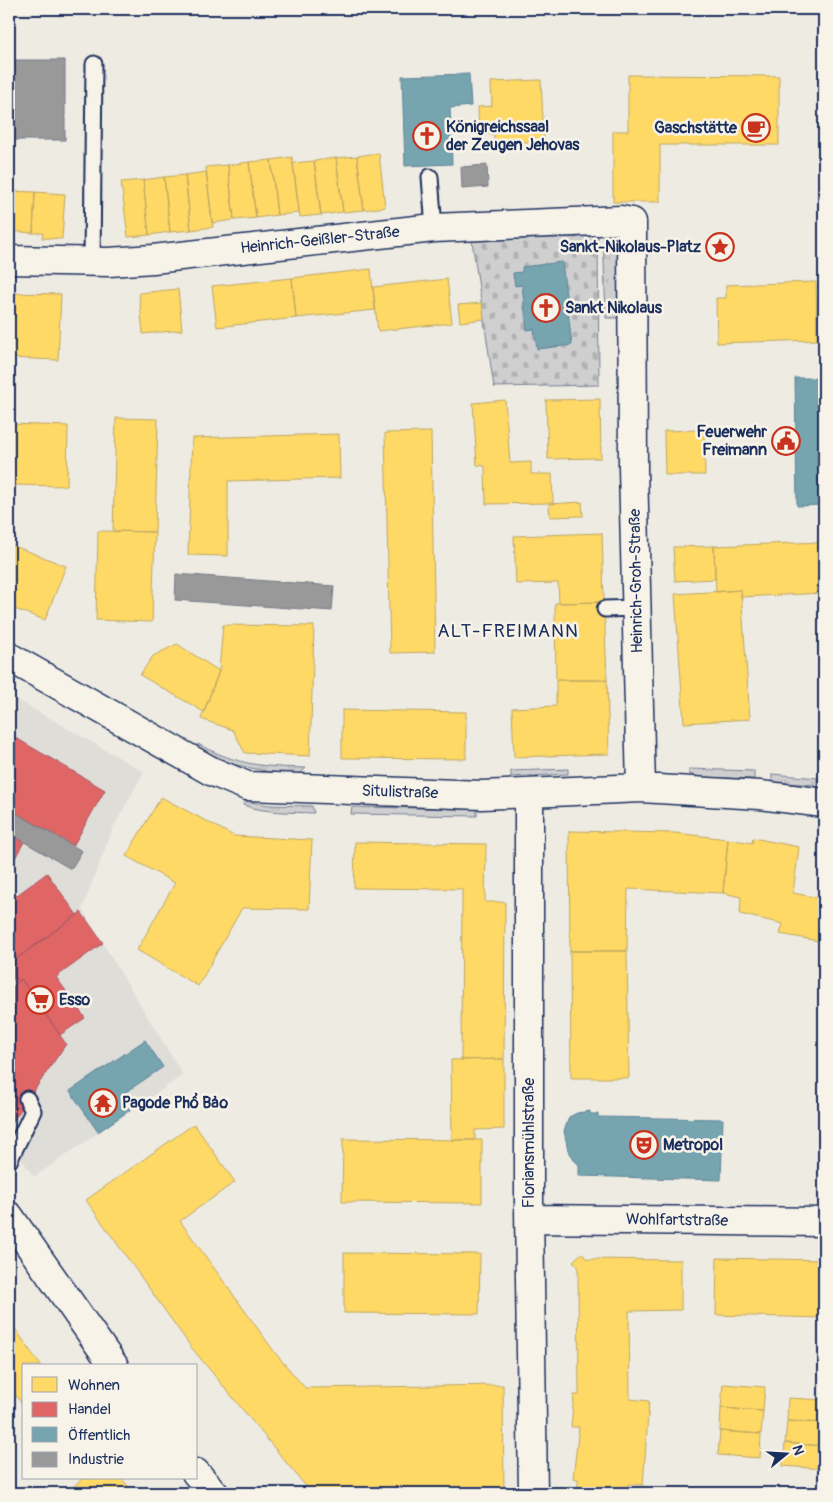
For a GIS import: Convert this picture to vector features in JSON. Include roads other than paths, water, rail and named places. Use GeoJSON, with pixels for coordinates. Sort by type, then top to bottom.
{"type":"FeatureCollection","features":[{"type":"Feature","properties":{"kind":"street","name":"Heinrich-Geißler-Straße"},"geometry":{"type":"LineString","coordinates":[[9,260],[92,262],[153,259],[434,228],[621,220],[632,222],[633,374]]}},
{"type":"Feature","properties":{"kind":"street","name":"Heinrich-Groh-Straße"},"geometry":{"type":"LineString","coordinates":[[633,374],[636,608],[641,788]]}},
{"type":"Feature","properties":{"kind":"street","name":"Situlistraße"},"geometry":{"type":"LineString","coordinates":[[9,657],[211,771],[247,786],[482,795],[641,788],[760,795],[824,803]]}},
{"type":"Feature","properties":{"kind":"street","name":"Floriansmühlstraße"},"geometry":{"type":"LineString","coordinates":[[530,794],[530,1219],[533,1493]]}},
{"type":"Feature","properties":{"kind":"street"},"geometry":{"type":"LineString","coordinates":[[9,1216],[113,1364]]}},
{"type":"Feature","properties":{"kind":"street","name":"Wohlfartstraße"},"geometry":{"type":"LineString","coordinates":[[530,1219],[824,1222]]}},
{"type":"Feature","properties":{"kind":"street"},"geometry":{"type":"LineString","coordinates":[[198,1475],[214,1493]]}},
{"type":"Feature","properties":{"kind":"lane"},"geometry":{"type":"LineString","coordinates":[[92,262],[94,64]]}},
{"type":"Feature","properties":{"kind":"lane"},"geometry":{"type":"LineString","coordinates":[[430,177],[434,228]]}},
{"type":"Feature","properties":{"kind":"lane"},"geometry":{"type":"LineString","coordinates":[[604,609],[636,608]]}},
{"type":"Feature","properties":{"kind":"lane"},"geometry":{"type":"LineString","coordinates":[[9,1161],[33,1111],[27,1099]]}},
{"type":"Feature","properties":{"kind":"place","name":"Gaschstätte"},"geometry":{"type":"Point","coordinates":[756,128]}},
{"type":"Feature","properties":{"kind":"place","name":"Königreichssaal der Zeugen Jehovas"},"geometry":{"type":"Point","coordinates":[427,136]}},
{"type":"Feature","properties":{"kind":"place","name":"Sankt-Nikolaus-Platz"},"geometry":{"type":"Point","coordinates":[720,247]}},
{"type":"Feature","properties":{"kind":"place","name":"Sankt Nikolaus"},"geometry":{"type":"Point","coordinates":[546,308]}},
{"type":"Feature","properties":{"kind":"place","name":"Feuerwehr Freimann"},"geometry":{"type":"Point","coordinates":[786,441]}},
{"type":"Feature","properties":{"kind":"place","name":"Esso"},"geometry":{"type":"Point","coordinates":[40,1000]}},
{"type":"Feature","properties":{"kind":"place","name":"Pagode Phổ Bảo"},"geometry":{"type":"Point","coordinates":[103,1103]}},
{"type":"Feature","properties":{"kind":"place","name":"Metropol"},"geometry":{"type":"Point","coordinates":[644,1145]}},
{"type":"Feature","properties":{"kind":"district","name":"ALT-FREIMANN"},"geometry":{"type":"Point","coordinates":[508,631]}}]}
